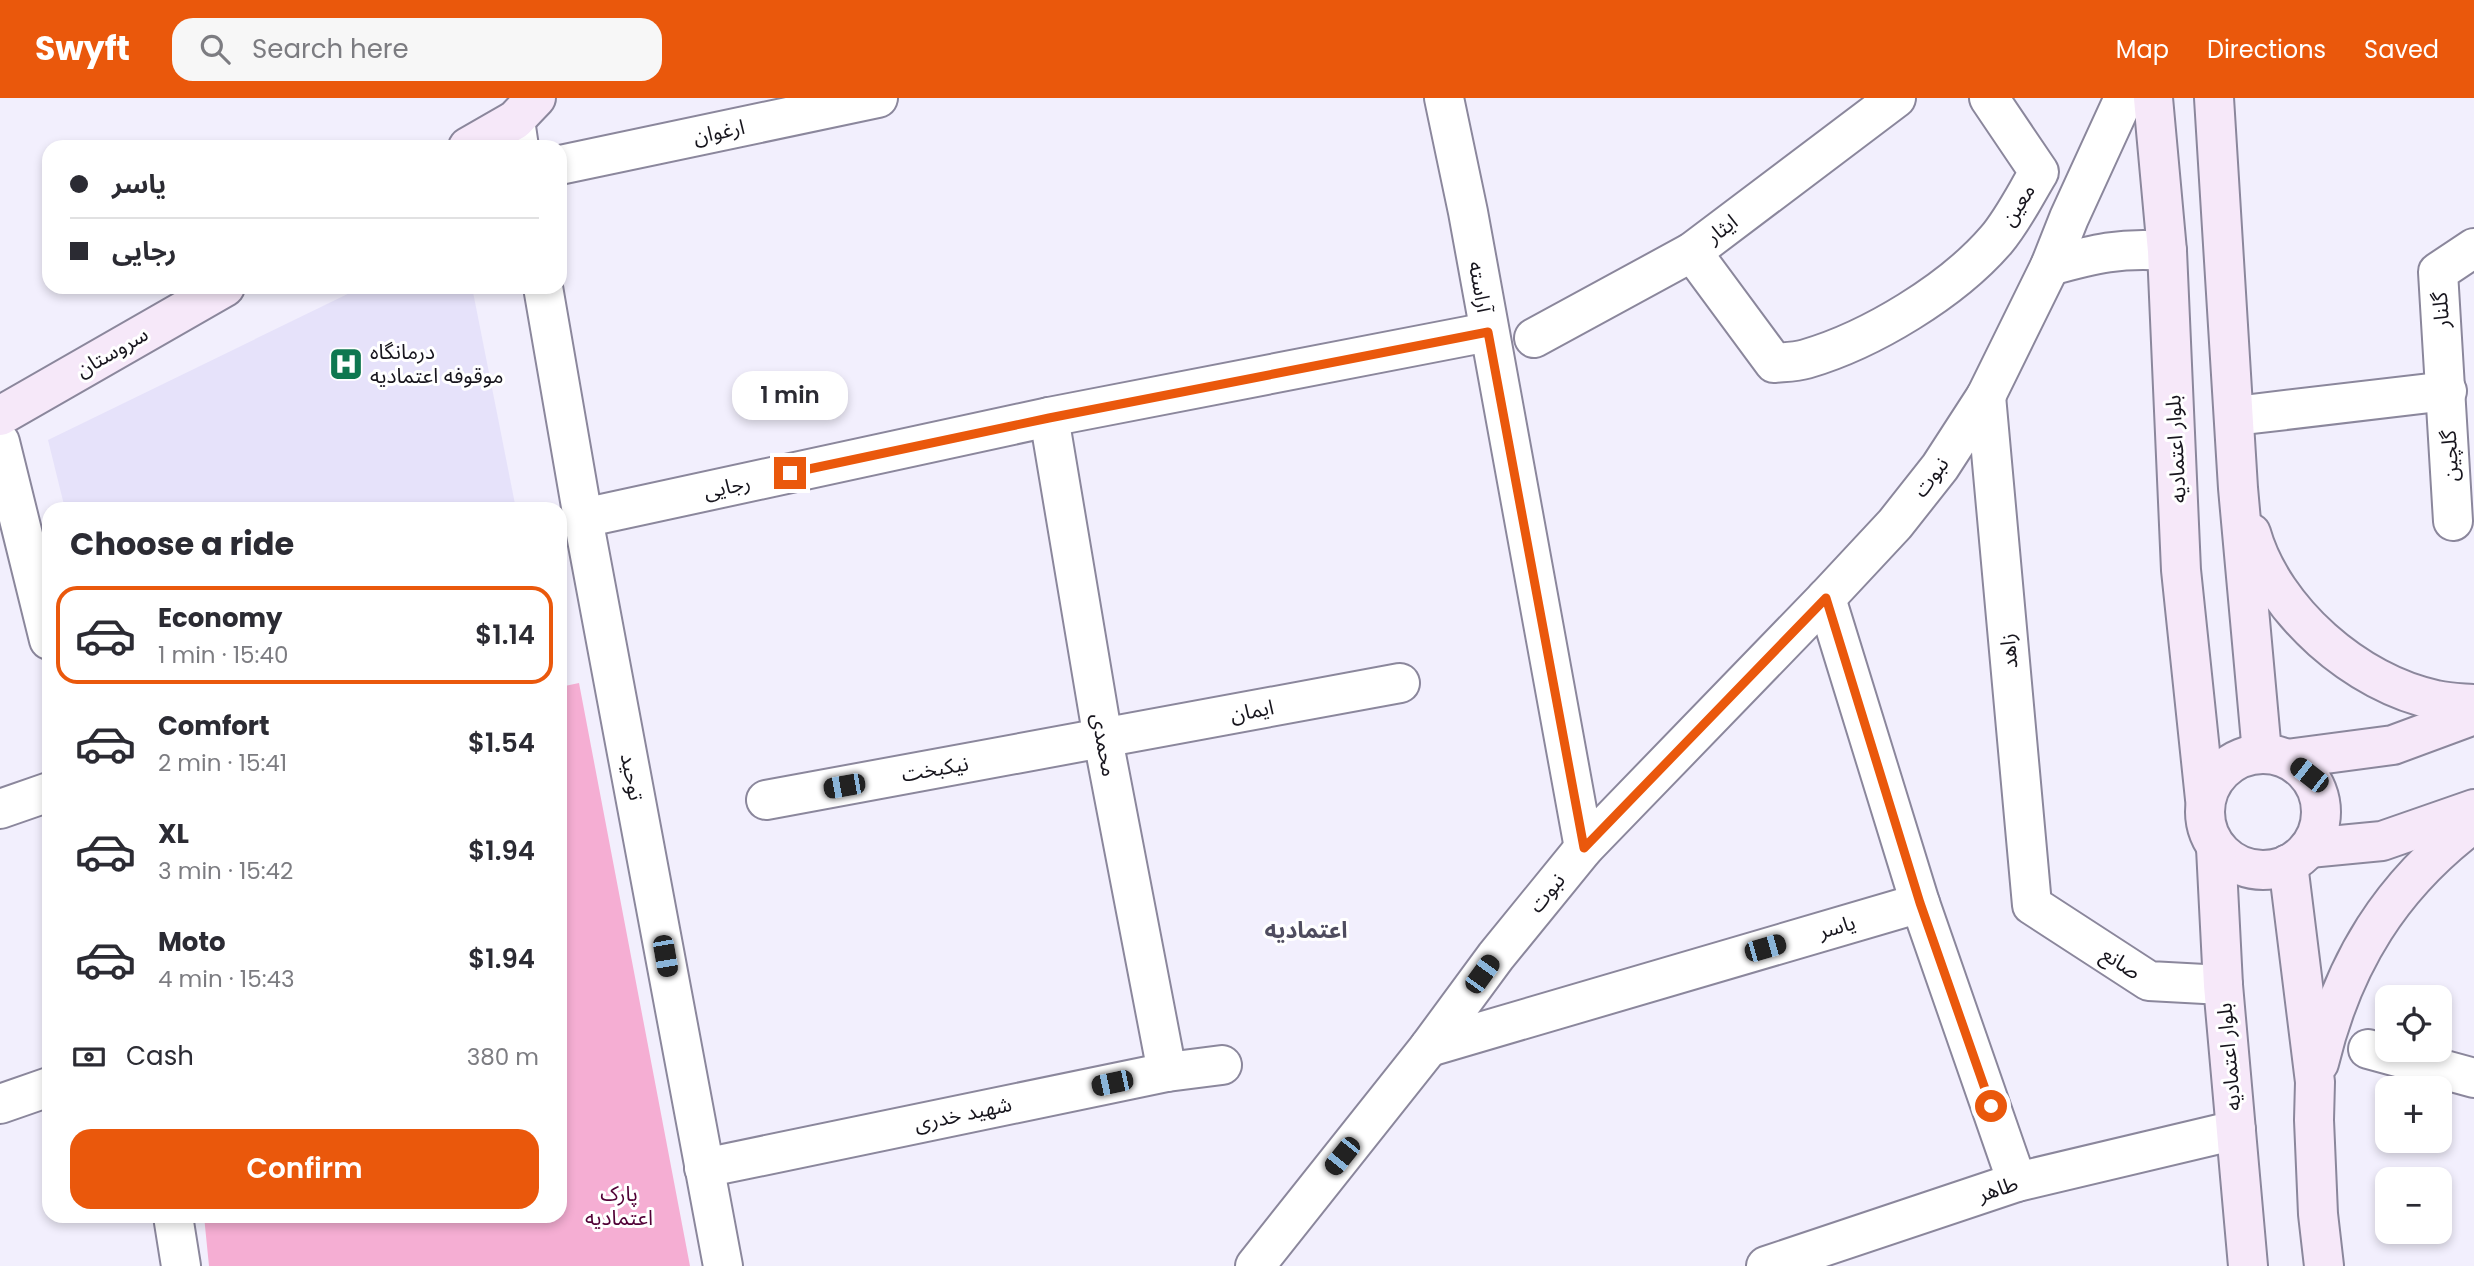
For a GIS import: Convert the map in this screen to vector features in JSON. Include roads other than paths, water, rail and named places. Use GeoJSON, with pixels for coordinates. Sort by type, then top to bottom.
{"type":"FeatureCollection","features":[{"type":"Feature","properties":{"kind":"street","name":"ارغوان"},"geometry":{"type":"LineString","coordinates":[[567,164],[878,98]]}},
{"type":"Feature","properties":{"kind":"street","name":"آراسته"},"geometry":{"type":"LineString","coordinates":[[1444,98],[1468,212],[1584,848]]}},
{"type":"Feature","properties":{"kind":"street","name":"ایثار"},"geometry":{"type":"LineString","coordinates":[[1534,338],[1692,252],[1896,98]]}},
{"type":"Feature","properties":{"kind":"street","name":"معین"},"geometry":{"type":"LineString","coordinates":[[1692,252],[1774,363],[1804,360],[1858,340],[1931,297],[1969,268],[1997,239],[2039,172],[1989,98]]}},
{"type":"Feature","properties":{"kind":"street","name":"نبوت"},"geometry":{"type":"LineString","coordinates":[[1255,1266],[1429,1047],[1496,956],[1584,848],[1826,598],[1895,524],[1940,467],[1986,396],[2050,266],[2124,98]]}},
{"type":"Feature","properties":{"kind":"street","name":"بلوار اعتمادیه"},"geometry":{"type":"LineString","coordinates":[[2153,98],[2167,250],[2181,570],[2205,799]]}},
{"type":"Feature","properties":{"kind":"street"},"geometry":{"type":"LineString","coordinates":[[2214,98],[2238,488],[2275,756]]}},
{"type":"Feature","properties":{"kind":"street"},"geometry":{"type":"LineString","coordinates":[[483,140],[523,122]]}},
{"type":"Feature","properties":{"kind":"street"},"geometry":{"type":"LineString","coordinates":[[2039,172],[2069,218]]}},
{"type":"Feature","properties":{"kind":"street","name":"گلنار"},"geometry":{"type":"LineString","coordinates":[[2447,391],[2438,272],[2474,248]]}},
{"type":"Feature","properties":{"kind":"street"},"geometry":{"type":"LineString","coordinates":[[2050,266],[2104,251],[2167,250]]}},
{"type":"Feature","properties":{"kind":"street","name":"سروستان"},"geometry":{"type":"LineString","coordinates":[[0,416],[213,294]]}},
{"type":"Feature","properties":{"kind":"street","name":"توحید"},"geometry":{"type":"LineString","coordinates":[[544,294],[583,518],[723,1266]]}},
{"type":"Feature","properties":{"kind":"street","name":"رجایی"},"geometry":{"type":"LineString","coordinates":[[583,518],[1049,418],[1488,332]]}},
{"type":"Feature","properties":{"kind":"street"},"geometry":{"type":"LineString","coordinates":[[2235,416],[2447,391]]}},
{"type":"Feature","properties":{"kind":"street","name":"گلچین"},"geometry":{"type":"LineString","coordinates":[[2447,391],[2453,520]]}},
{"type":"Feature","properties":{"kind":"street","name":"زاهد"},"geometry":{"type":"LineString","coordinates":[[1986,396],[2032,905]]}},
{"type":"Feature","properties":{"kind":"street","name":"محمدی"},"geometry":{"type":"LineString","coordinates":[[1049,418],[1103,739],[1167,1072]]}},
{"type":"Feature","properties":{"kind":"street"},"geometry":{"type":"LineString","coordinates":[[0,442],[42,612]]}},
{"type":"Feature","properties":{"kind":"street"},"geometry":{"type":"LineString","coordinates":[[2238,488],[2255,547],[2284,600],[2326,645],[2377,679],[2435,700],[2474,704]]}},
{"type":"Feature","properties":{"kind":"street"},"geometry":{"type":"LineString","coordinates":[[1826,598],[1920,903],[2017,1182]]}},
{"type":"Feature","properties":{"kind":"street","name":"ایمان"},"geometry":{"type":"LineString","coordinates":[[1103,739],[1400,683]]}},
{"type":"Feature","properties":{"kind":"street"},"geometry":{"type":"LineString","coordinates":[[2474,715],[2393,745],[2237,759],[2216,775],[2205,799],[2205,825],[2216,848],[2237,865],[2262,871],[2298,856],[2382,841],[2474,809]]}},
{"type":"Feature","properties":{"kind":"street","name":"نیکبخت"},"geometry":{"type":"LineString","coordinates":[[766,800],[1103,739]]}},
{"type":"Feature","properties":{"kind":"street"},"geometry":{"type":"LineString","coordinates":[[2275,756],[2309,775],[2320,799],[2320,825],[2298,856],[2315,1082],[2318,1214],[2324,1266]]}},
{"type":"Feature","properties":{"kind":"street"},"geometry":{"type":"LineString","coordinates":[[0,809],[42,794]]}},
{"type":"Feature","properties":{"kind":"street"},"geometry":{"type":"LineString","coordinates":[[2315,1082],[2329,1022],[2347,977],[2383,914],[2423,867],[2474,823]]}},
{"type":"Feature","properties":{"kind":"street","name":"بلوار اعتمادیه"},"geometry":{"type":"LineString","coordinates":[[2216,848],[2222,985],[2248,1266]]}},
{"type":"Feature","properties":{"kind":"street","name":"یاسر"},"geometry":{"type":"LineString","coordinates":[[1429,1047],[1920,903]]}},
{"type":"Feature","properties":{"kind":"street","name":"صانع"},"geometry":{"type":"LineString","coordinates":[[2032,905],[2149,981],[2222,985]]}},
{"type":"Feature","properties":{"kind":"street"},"geometry":{"type":"LineString","coordinates":[[2368,1049],[2474,1078]]}},
{"type":"Feature","properties":{"kind":"street","name":"شهید خدری"},"geometry":{"type":"LineString","coordinates":[[704,1168],[1167,1072],[1222,1065]]}},
{"type":"Feature","properties":{"kind":"street"},"geometry":{"type":"LineString","coordinates":[[0,1104],[42,1089]]}},
{"type":"Feature","properties":{"kind":"street","name":"طاهر"},"geometry":{"type":"LineString","coordinates":[[1773,1265],[2017,1182],[2236,1130]]}},
{"type":"Feature","properties":{"kind":"street"},"geometry":{"type":"LineString","coordinates":[[174,1223],[181,1266]]}},
{"type":"Feature","properties":{"kind":"place","name":"درمانگاه موقوفه اعتمادیه"},"geometry":{"type":"Point","coordinates":[346,364]}},
{"type":"Feature","properties":{"kind":"district","name":"اعتمادیه"},"geometry":{"type":"Point","coordinates":[1306,930]}},
{"type":"Feature","properties":{"kind":"park label","name":"پارک اعتمادیه"},"geometry":{"type":"Point","coordinates":[619,1206]}}]}
